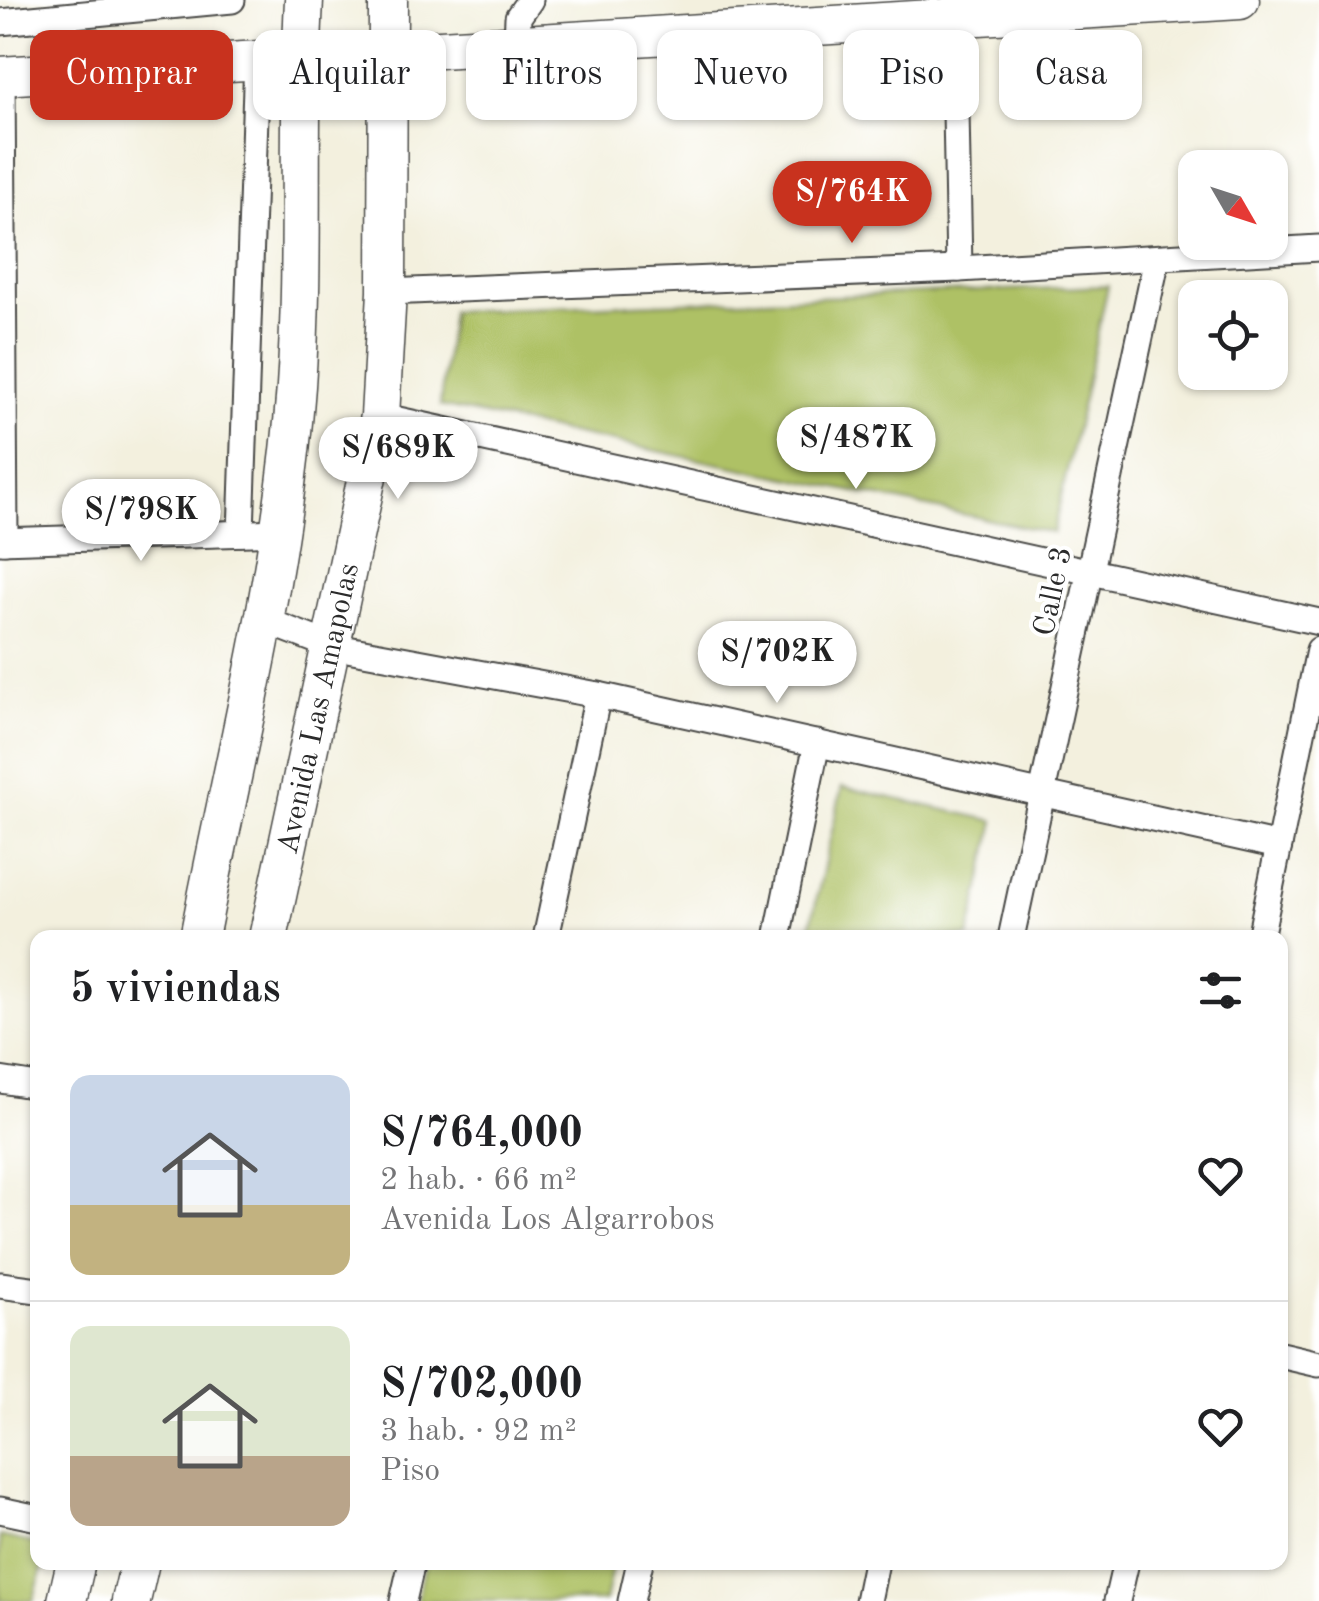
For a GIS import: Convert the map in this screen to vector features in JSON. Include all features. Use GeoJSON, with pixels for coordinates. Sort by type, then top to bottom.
{"type":"FeatureCollection","features":[{"type":"Feature","properties":{"kind":"street"},"geometry":{"type":"LineString","coordinates":[[0,22],[232,0]]}},
{"type":"Feature","properties":{"kind":"street"},"geometry":{"type":"LineString","coordinates":[[302,30],[304,0]]}},
{"type":"Feature","properties":{"kind":"street","name":"Avenida Las Amapolas"},"geometry":{"type":"LineString","coordinates":[[388,0],[389,30]]}},
{"type":"Feature","properties":{"kind":"street"},"geometry":{"type":"LineString","coordinates":[[517,30],[518,17],[530,0]]}},
{"type":"Feature","properties":{"kind":"street"},"geometry":{"type":"LineString","coordinates":[[637,31],[862,11],[1240,0]]}},
{"type":"Feature","properties":{"kind":"street"},"geometry":{"type":"LineString","coordinates":[[954,9],[959,269]]}},
{"type":"Feature","properties":{"kind":"street"},"geometry":{"type":"LineString","coordinates":[[253,57],[1,76],[2,541],[280,532]]}},
{"type":"Feature","properties":{"kind":"street"},"geometry":{"type":"LineString","coordinates":[[241,533],[256,120]]}},
{"type":"Feature","properties":{"kind":"street"},"geometry":{"type":"LineString","coordinates":[[201,930],[280,532],[296,384],[300,120]]}},
{"type":"Feature","properties":{"kind":"street","name":"Avenida Las Amapolas"},"geometry":{"type":"LineString","coordinates":[[270,930],[380,416],[387,292],[388,120]]}},
{"type":"Feature","properties":{"kind":"street"},"geometry":{"type":"LineString","coordinates":[[387,292],[959,269],[1319,248]]}},
{"type":"Feature","properties":{"kind":"street","name":"Calle 3"},"geometry":{"type":"LineString","coordinates":[[1012,930],[1157,258]]}},
{"type":"Feature","properties":{"kind":"street"},"geometry":{"type":"LineString","coordinates":[[380,416],[1319,622]]}},
{"type":"Feature","properties":{"kind":"street"},"geometry":{"type":"LineString","coordinates":[[261,619],[332,646],[598,695],[1279,846]]}},
{"type":"Feature","properties":{"kind":"street"},"geometry":{"type":"LineString","coordinates":[[1262,930],[1319,650]]}},
{"type":"Feature","properties":{"kind":"street"},"geometry":{"type":"LineString","coordinates":[[548,930],[598,695]]}},
{"type":"Feature","properties":{"kind":"street"},"geometry":{"type":"LineString","coordinates":[[779,930],[816,743]]}},
{"type":"Feature","properties":{"kind":"street"},"geometry":{"type":"LineString","coordinates":[[0,1080],[30,1085]]}},
{"type":"Feature","properties":{"kind":"street"},"geometry":{"type":"LineString","coordinates":[[0,1285],[30,1289]]}},
{"type":"Feature","properties":{"kind":"street"},"geometry":{"type":"LineString","coordinates":[[1288,1357],[1319,1364]]}},
{"type":"Feature","properties":{"kind":"street"},"geometry":{"type":"LineString","coordinates":[[0,1510],[30,1516]]}},
{"type":"Feature","properties":{"kind":"street"},"geometry":{"type":"LineString","coordinates":[[66,1601],[74,1570]]}},
{"type":"Feature","properties":{"kind":"street"},"geometry":{"type":"LineString","coordinates":[[132,1601],[138,1570]]}},
{"type":"Feature","properties":{"kind":"street"},"geometry":{"type":"LineString","coordinates":[[403,1601],[410,1570]]}},
{"type":"Feature","properties":{"kind":"street"},"geometry":{"type":"LineString","coordinates":[[631,1601],[638,1570]]}},
{"type":"Feature","properties":{"kind":"street"},"geometry":{"type":"LineString","coordinates":[[868,1601],[874,1570]]}},
{"type":"Feature","properties":{"kind":"street"},"geometry":{"type":"LineString","coordinates":[[1117,1601],[1124,1570]]}},
{"type":"Feature","properties":{"kind":"green space"},"geometry":{"type":"Polygon","coordinates":[[[1108,286],[1053,533],[440,406],[451,311],[1108,286]]]}},
{"type":"Feature","properties":{"kind":"green space"},"geometry":{"type":"Polygon","coordinates":[[[842,787],[995,821],[971,930],[810,930],[842,787]]]}},
{"type":"Feature","properties":{"kind":"green space"},"geometry":{"type":"Polygon","coordinates":[[[0,1536],[30,1542],[30,1570],[42,1570],[33,1601],[0,1601],[0,1536]]]}},
{"type":"Feature","properties":{"kind":"green space"},"geometry":{"type":"Polygon","coordinates":[[[423,1570],[612,1570],[605,1601],[417,1601],[423,1570]]]}}]}
